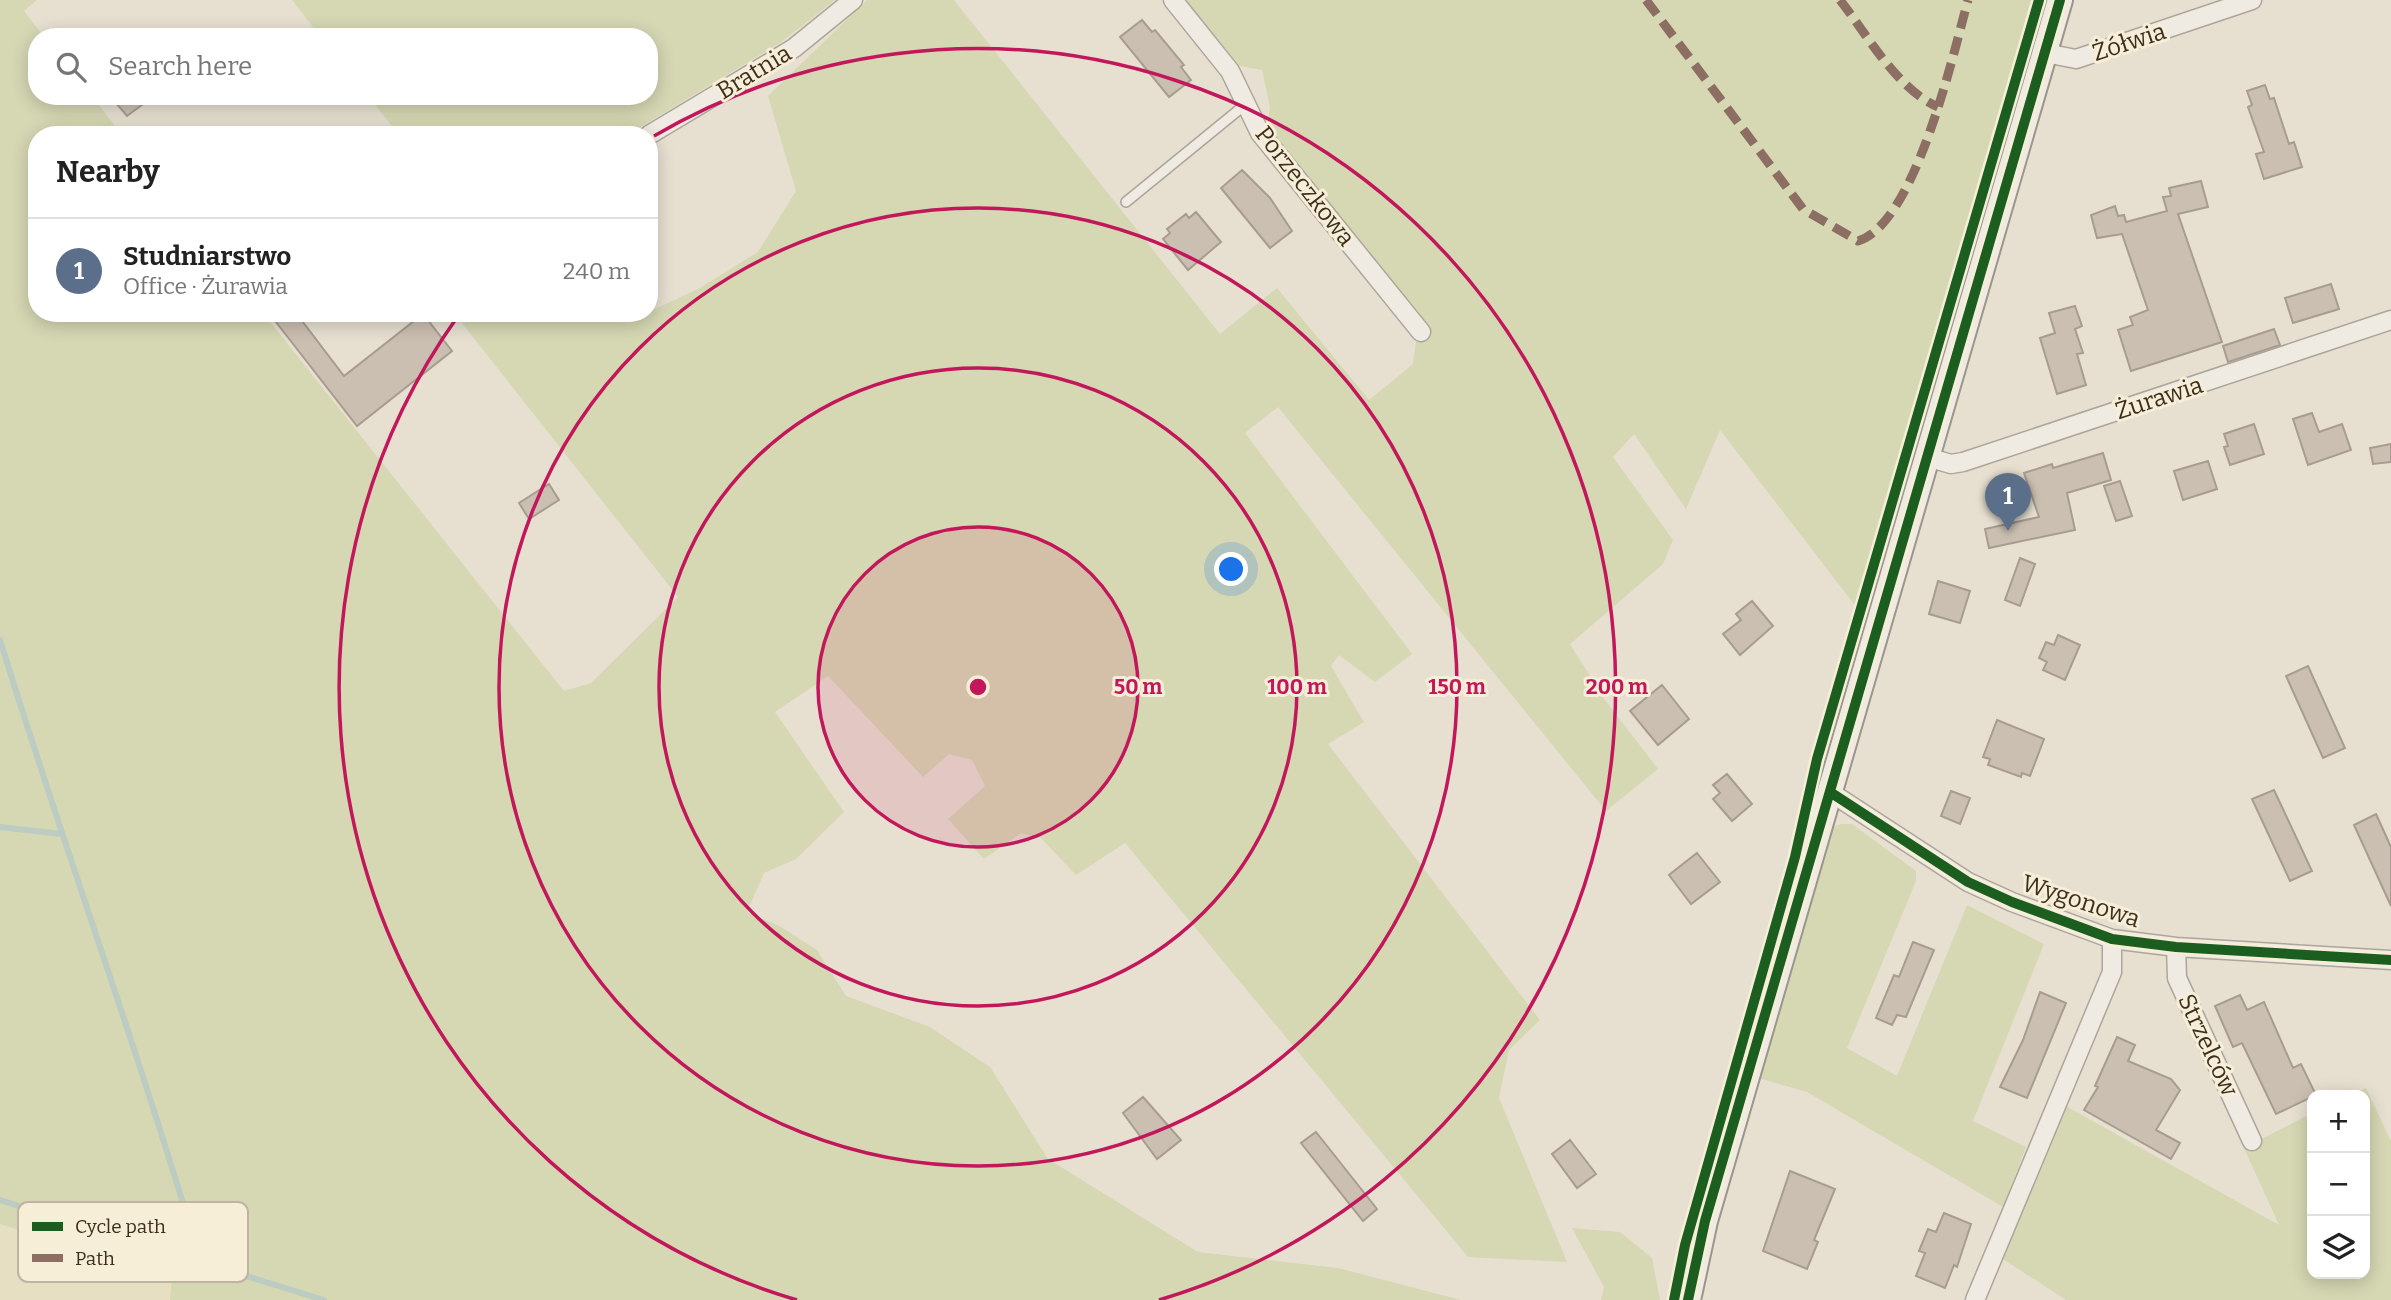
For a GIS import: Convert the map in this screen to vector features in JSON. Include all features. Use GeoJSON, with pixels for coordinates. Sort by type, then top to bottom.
{"type":"FeatureCollection","features":[{"type":"Feature","properties":{"kind":"street","name":"Bratnia"},"geometry":{"type":"LineString","coordinates":[[658,130],[794,48],[853,0]]}},
{"type":"Feature","properties":{"kind":"street","name":"Porzeczkowa"},"geometry":{"type":"LineString","coordinates":[[1173,0],[1230,71],[1260,133],[1421,332]]}},
{"type":"Feature","properties":{"kind":"street"},"geometry":{"type":"LineString","coordinates":[[1688,1300],[1705,1220],[2060,0]]}},
{"type":"Feature","properties":{"kind":"street","name":"Żółwia"},"geometry":{"type":"LineString","coordinates":[[2045,52],[2076,59],[2252,0]]}},
{"type":"Feature","properties":{"kind":"street","name":"Żurawia"},"geometry":{"type":"LineString","coordinates":[[1927,457],[1951,464],[1963,462],[2391,320]]}},
{"type":"Feature","properties":{"kind":"street","name":"Wygonowa"},"geometry":{"type":"LineString","coordinates":[[1830,792],[1968,882],[2012,902],[2112,939],[2176,947],[2391,960]]}},
{"type":"Feature","properties":{"kind":"street","name":"Wygonowa"},"geometry":{"type":"LineString","coordinates":[[1975,1300],[2112,972],[2112,939]]}},
{"type":"Feature","properties":{"kind":"street","name":"Strzelców"},"geometry":{"type":"LineString","coordinates":[[2176,947],[2177,978],[2252,1140]]}},
{"type":"Feature","properties":{"kind":"lane"},"geometry":{"type":"LineString","coordinates":[[1126,202],[1246,104]]}},
{"type":"Feature","properties":{"kind":"shaded area"},"geometry":{"type":"Polygon","coordinates":[[[0,1224],[18,1230],[18,1282],[172,1282],[170,1300],[0,1300],[0,1224]]]}},
{"type":"Feature","properties":{"kind":"green space"},"geometry":{"type":"Polygon","coordinates":[[[0,0],[37,0],[24,11],[37,28],[28,28],[28,105],[99,105],[115,126],[28,126],[28,322],[270,322],[564,691],[591,683],[678,597],[461,322],[658,322],[658,308],[698,289],[758,252],[796,191],[768,96],[867,0],[954,0],[1220,334],[1277,288],[1369,400],[1413,364],[1416,342],[1430,329],[1267,129],[1270,107],[1262,70],[1240,66],[1185,0],[2031,0],[1857,608],[1720,430],[1686,509],[1634,434],[1613,457],[1673,540],[1663,564],[1570,644],[1605,700],[1658,769],[1606,811],[1278,407],[1245,433],[1412,654],[1375,682],[1339,655],[1331,666],[1364,722],[1328,744],[1540,1020],[1509,1050],[1499,1098],[1567,1262],[1468,1257],[1125,843],[1076,875],[1041,838],[1021,833],[984,859],[948,819],[985,786],[972,760],[949,754],[923,777],[828,676],[775,712],[844,812],[796,859],[764,873],[747,912],[781,927],[817,950],[846,996],[930,1027],[990,1067],[1048,1159],[1198,1252],[1338,1268],[1461,1300],[170,1300],[172,1282],[248,1282],[248,1202],[18,1202],[18,1230],[0,1224],[0,0]]]}},
{"type":"Feature","properties":{"kind":"green space"},"geometry":{"type":"Polygon","coordinates":[[[292,0],[835,0],[780,43],[642,126],[392,126],[375,105],[658,105],[658,28],[314,28],[292,0]]]}},
{"type":"Feature","properties":{"kind":"green space"},"geometry":{"type":"Polygon","coordinates":[[[1852,824],[1916,871],[1916,881],[1847,1048],[1897,1076],[1967,905],[2044,944],[1973,1121],[2026,1147],[2003,1207],[1807,1092],[1758,1078],[1829,835],[1833,827],[1852,824]]]}},
{"type":"Feature","properties":{"kind":"green space"},"geometry":{"type":"Polygon","coordinates":[[[2370,1096],[2391,1141],[2391,1300],[2066,1300],[2003,1259],[2064,1105],[2279,1225],[2244,1148],[2307,1116],[2307,1279],[2370,1279],[2370,1096]]]}},
{"type":"Feature","properties":{"kind":"green space"},"geometry":{"type":"Polygon","coordinates":[[[1572,1228],[1620,1232],[1652,1258],[1660,1300],[1601,1300],[1604,1287],[1572,1228]]]}},
{"type":"Feature","properties":{"kind":"building"},"geometry":{"type":"Polygon","coordinates":[[[1142,20],[1152,32],[1155,30],[1184,65],[1181,67],[1191,80],[1169,97],[1120,37],[1142,20]]]}},
{"type":"Feature","properties":{"kind":"building"},"geometry":{"type":"Polygon","coordinates":[[[2265,85],[2270,99],[2274,98],[2289,144],[2294,142],[2302,167],[2264,179],[2256,154],[2264,152],[2248,107],[2252,105],[2247,91],[2265,85]]]}},
{"type":"Feature","properties":{"kind":"building"},"geometry":{"type":"Polygon","coordinates":[[[118,105],[142,105],[127,116],[118,105]]]}},
{"type":"Feature","properties":{"kind":"building"},"geometry":{"type":"Polygon","coordinates":[[[1242,170],[1270,198],[1292,231],[1270,248],[1221,188],[1242,170]]]}},
{"type":"Feature","properties":{"kind":"building"},"geometry":{"type":"Polygon","coordinates":[[[2201,181],[2208,207],[2178,214],[2222,342],[2131,371],[2118,330],[2133,325],[2130,317],[2148,310],[2122,234],[2097,238],[2091,215],[2115,206],[2118,216],[2124,215],[2126,222],[2167,211],[2163,197],[2171,196],[2169,188],[2201,181]]]}},
{"type":"Feature","properties":{"kind":"building"},"geometry":{"type":"Polygon","coordinates":[[[1196,212],[1221,242],[1188,270],[1163,239],[1170,233],[1167,229],[1186,214],[1189,218],[1196,212]]]}},
{"type":"Feature","properties":{"kind":"building"},"geometry":{"type":"Polygon","coordinates":[[[2331,284],[2339,309],[2293,323],[2285,298],[2331,284]]]}},
{"type":"Feature","properties":{"kind":"building"},"geometry":{"type":"Polygon","coordinates":[[[2075,306],[2082,326],[2075,329],[2083,353],[2077,354],[2086,385],[2057,394],[2040,338],[2055,333],[2049,313],[2075,306]]]}},
{"type":"Feature","properties":{"kind":"building"},"geometry":{"type":"Polygon","coordinates":[[[276,322],[303,322],[344,376],[413,322],[429,322],[452,351],[357,426],[276,322]]]}},
{"type":"Feature","properties":{"kind":"building"},"geometry":{"type":"Polygon","coordinates":[[[2274,329],[2280,345],[2228,362],[2223,346],[2274,329]]]}},
{"type":"Feature","properties":{"kind":"building"},"geometry":{"type":"Polygon","coordinates":[[[2312,413],[2319,432],[2342,424],[2351,450],[2308,465],[2293,419],[2312,413]]]}},
{"type":"Feature","properties":{"kind":"building"},"geometry":{"type":"Polygon","coordinates":[[[2254,424],[2264,454],[2230,465],[2224,447],[2228,446],[2224,434],[2254,424]]]}},
{"type":"Feature","properties":{"kind":"building"},"geometry":{"type":"Polygon","coordinates":[[[2391,444],[2391,462],[2373,464],[2370,448],[2391,444]]]}},
{"type":"Feature","properties":{"kind":"building"},"geometry":{"type":"Polygon","coordinates":[[[2103,453],[2111,480],[2067,493],[2075,530],[1989,548],[1985,529],[2039,517],[2024,473],[2052,464],[2053,468],[2103,453]]]}},
{"type":"Feature","properties":{"kind":"building"},"geometry":{"type":"Polygon","coordinates":[[[2208,461],[2217,489],[2183,500],[2174,471],[2208,461]]]}},
{"type":"Feature","properties":{"kind":"building"},"geometry":{"type":"Polygon","coordinates":[[[2120,481],[2132,516],[2116,521],[2104,486],[2120,481]]]}},
{"type":"Feature","properties":{"kind":"building"},"geometry":{"type":"Polygon","coordinates":[[[549,484],[559,500],[529,519],[519,503],[549,484]]]}},
{"type":"Feature","properties":{"kind":"building"},"geometry":{"type":"Polygon","coordinates":[[[2020,558],[2035,564],[2020,606],[2005,600],[2020,558]]]}},
{"type":"Feature","properties":{"kind":"building"},"geometry":{"type":"Polygon","coordinates":[[[1938,581],[1970,591],[1960,623],[1929,614],[1938,581]]]}},
{"type":"Feature","properties":{"kind":"building"},"geometry":{"type":"Polygon","coordinates":[[[1752,601],[1773,626],[1740,655],[1723,634],[1741,620],[1736,614],[1752,601]]]}},
{"type":"Feature","properties":{"kind":"building"},"geometry":{"type":"Polygon","coordinates":[[[2058,635],[2080,645],[2065,680],[2043,670],[2047,662],[2039,658],[2046,642],[2054,645],[2058,635]]]}},
{"type":"Feature","properties":{"kind":"building"},"geometry":{"type":"Polygon","coordinates":[[[2308,666],[2345,748],[2323,758],[2286,676],[2308,666]]]}},
{"type":"Feature","properties":{"kind":"building"},"geometry":{"type":"Polygon","coordinates":[[[1662,685],[1689,719],[1658,745],[1630,711],[1662,685]]]}},
{"type":"Feature","properties":{"kind":"building"},"geometry":{"type":"Polygon","coordinates":[[[1997,720],[2044,739],[2030,776],[2022,773],[2021,777],[1988,765],[1990,759],[1983,757],[1997,720]]]}},
{"type":"Feature","properties":{"kind":"building"},"geometry":{"type":"Polygon","coordinates":[[[1727,774],[1752,804],[1732,821],[1713,799],[1720,793],[1713,785],[1727,774]]]}},
{"type":"Feature","properties":{"kind":"building"},"geometry":{"type":"Polygon","coordinates":[[[2274,790],[2312,871],[2290,881],[2252,799],[2274,790]]]}},
{"type":"Feature","properties":{"kind":"building"},"geometry":{"type":"Polygon","coordinates":[[[1951,791],[1970,798],[1960,824],[1941,816],[1951,791]]]}},
{"type":"Feature","properties":{"kind":"building"},"geometry":{"type":"Polygon","coordinates":[[[2376,814],[2391,847],[2391,906],[2354,825],[2376,814]]]}},
{"type":"Feature","properties":{"kind":"building"},"geometry":{"type":"Polygon","coordinates":[[[1697,853],[1720,882],[1691,904],[1669,875],[1697,853]]]}},
{"type":"Feature","properties":{"kind":"building"},"geometry":{"type":"Polygon","coordinates":[[[1913,942],[1934,950],[1906,1017],[1897,1015],[1892,1025],[1876,1018],[1894,975],[1899,977],[1913,942]]]}},
{"type":"Feature","properties":{"kind":"building"},"geometry":{"type":"Polygon","coordinates":[[[2040,992],[2066,1003],[2027,1098],[2000,1087],[2023,1040],[2040,992]]]}},
{"type":"Feature","properties":{"kind":"building"},"geometry":{"type":"Polygon","coordinates":[[[2240,995],[2247,1010],[2264,1002],[2293,1068],[2301,1064],[2314,1090],[2307,1090],[2307,1099],[2276,1114],[2242,1043],[2233,1047],[2215,1006],[2240,995]]]}},
{"type":"Feature","properties":{"kind":"building"},"geometry":{"type":"Polygon","coordinates":[[[2117,1037],[2135,1045],[2128,1061],[2171,1079],[2180,1090],[2156,1130],[2180,1143],[2171,1159],[2084,1110],[2098,1087],[2095,1086],[2117,1037]]]}},
{"type":"Feature","properties":{"kind":"building"},"geometry":{"type":"Polygon","coordinates":[[[1143,1097],[1181,1140],[1157,1159],[1123,1113],[1143,1097]]]}},
{"type":"Feature","properties":{"kind":"building"},"geometry":{"type":"Polygon","coordinates":[[[1316,1132],[1377,1209],[1363,1221],[1301,1143],[1316,1132]]]}},
{"type":"Feature","properties":{"kind":"building"},"geometry":{"type":"Polygon","coordinates":[[[1570,1140],[1596,1174],[1577,1188],[1552,1154],[1570,1140]]]}},
{"type":"Feature","properties":{"kind":"building"},"geometry":{"type":"Polygon","coordinates":[[[1790,1171],[1835,1189],[1814,1240],[1818,1242],[1807,1269],[1763,1251],[1790,1171]]]}},
{"type":"Feature","properties":{"kind":"building"},"geometry":{"type":"Polygon","coordinates":[[[1944,1213],[1971,1224],[1957,1267],[1954,1265],[1945,1288],[1916,1276],[1925,1253],[1919,1251],[1928,1229],[1936,1232],[1944,1213]]]}},
{"type":"Feature","properties":{"kind":"waterway"},"geometry":{"type":"LineString","coordinates":[[0,640],[183,1202]]}},
{"type":"Feature","properties":{"kind":"waterway"},"geometry":{"type":"LineString","coordinates":[[0,827],[61,834]]}},
{"type":"Feature","properties":{"kind":"waterway"},"geometry":{"type":"LineString","coordinates":[[0,1200],[18,1206]]}},
{"type":"Feature","properties":{"kind":"waterway"},"geometry":{"type":"LineString","coordinates":[[248,1277],[324,1300]]}},
{"type":"Feature","properties":{"kind":"marked path"},"geometry":{"type":"LineString","coordinates":[[1646,0],[1803,209],[1858,241],[1878,228],[1897,204],[1914,172],[1942,96],[1968,0]]}},
{"type":"Feature","properties":{"kind":"marked path"},"geometry":{"type":"LineString","coordinates":[[1840,0],[1896,74],[1909,87],[1938,107]]}},
{"type":"Feature","properties":{"kind":"cycle path"},"geometry":{"type":"LineString","coordinates":[[1674,1300],[1685,1245],[1795,857],[1817,759],[2039,0]]}},
{"type":"Feature","properties":{"kind":"cycle path"},"geometry":{"type":"LineString","coordinates":[[1688,1300],[1705,1221],[2060,0]]}},
{"type":"Feature","properties":{"kind":"cycle path"},"geometry":{"type":"LineString","coordinates":[[1830,792],[1968,882],[2012,902],[2112,939],[2176,947],[2391,960]]}},
{"type":"Feature","properties":{"kind":"place","name":"Studniarstwo"},"geometry":{"type":"Point","coordinates":[2008,531]}}]}
